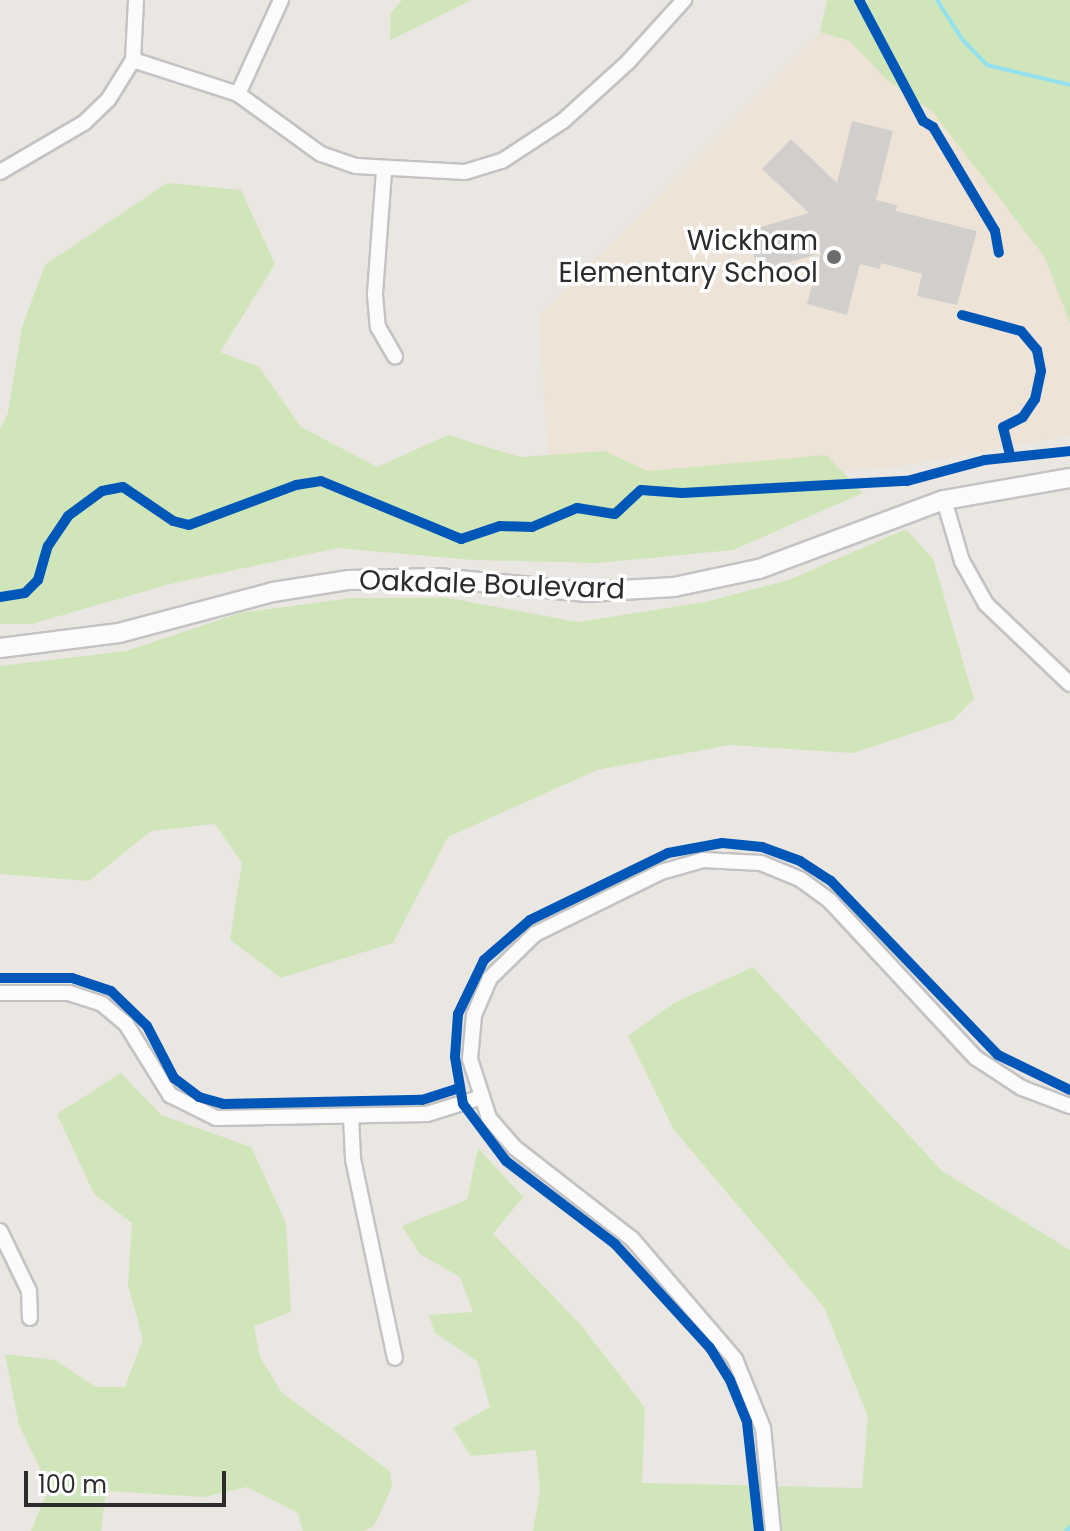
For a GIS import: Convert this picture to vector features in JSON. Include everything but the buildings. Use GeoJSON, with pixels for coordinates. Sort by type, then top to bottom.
{"type":"FeatureCollection","features":[{"type":"Feature","properties":{"kind":"main road","name":"Oakdale Boulevard"},"geometry":{"type":"LineString","coordinates":[[0,648],[119,633],[273,592],[349,580],[438,578],[587,592],[674,587],[759,569],[944,500],[1070,478]]}},
{"type":"Feature","properties":{"kind":"street"},"geometry":{"type":"LineString","coordinates":[[2,164],[84,123],[108,100],[133,60],[136,0]]}},
{"type":"Feature","properties":{"kind":"street"},"geometry":{"type":"LineString","coordinates":[[238,94],[281,0]]}},
{"type":"Feature","properties":{"kind":"street"},"geometry":{"type":"LineString","coordinates":[[133,60],[238,94],[321,154],[384,171],[465,172],[502,161],[536,141],[628,62],[684,0]]}},
{"type":"Feature","properties":{"kind":"street"},"geometry":{"type":"LineString","coordinates":[[384,171],[375,295],[378,327],[395,356]]}},
{"type":"Feature","properties":{"kind":"street"},"geometry":{"type":"LineString","coordinates":[[944,500],[962,561],[986,604],[1070,684]]}},
{"type":"Feature","properties":{"kind":"street"},"geometry":{"type":"LineString","coordinates":[[773,1531],[763,1428],[735,1359],[632,1239],[515,1148],[479,1098],[470,1059],[474,1015],[504,960],[535,934],[661,872],[724,858],[781,870],[814,888],[976,1058],[1022,1088],[1070,1106]]}},
{"type":"Feature","properties":{"kind":"street"},"geometry":{"type":"LineString","coordinates":[[0,993],[69,993],[102,1004],[126,1024],[170,1095],[208,1116],[427,1114],[479,1098]]}},
{"type":"Feature","properties":{"kind":"street"},"geometry":{"type":"LineString","coordinates":[[351,1116],[356,1174],[395,1358]]}},
{"type":"Feature","properties":{"kind":"street"},"geometry":{"type":"LineString","coordinates":[[0,1231],[29,1291],[30,1318]]}},
{"type":"Feature","properties":{"kind":"shaded area","name":"Wickham Elementary School"},"geometry":{"type":"Polygon","coordinates":[[[820,32],[978,78],[1070,199],[1070,436],[890,468],[550,491],[539,316],[820,32]]]}},
{"type":"Feature","properties":{"kind":"green space"},"geometry":{"type":"Polygon","coordinates":[[[402,0],[472,0],[390,40],[391,13],[402,0]]]}},
{"type":"Feature","properties":{"kind":"green space"},"geometry":{"type":"Polygon","coordinates":[[[827,0],[1070,0],[1070,323],[1044,256],[932,111],[886,79],[850,41],[820,32],[827,0]]]}},
{"type":"Feature","properties":{"kind":"green space"},"geometry":{"type":"Polygon","coordinates":[[[167,183],[241,190],[275,264],[220,352],[259,367],[301,427],[377,467],[448,435],[520,457],[604,451],[648,471],[826,455],[863,493],[733,550],[598,563],[473,560],[338,548],[170,584],[32,624],[0,624],[0,429],[8,413],[22,327],[45,265],[167,183]]]}},
{"type":"Feature","properties":{"kind":"green space"},"geometry":{"type":"Polygon","coordinates":[[[906,529],[933,559],[974,699],[953,720],[853,753],[729,745],[597,770],[448,837],[393,943],[281,978],[230,940],[242,863],[215,824],[151,831],[89,881],[0,874],[0,666],[126,651],[240,613],[351,598],[448,598],[578,622],[705,602],[789,580],[906,529]]]}},
{"type":"Feature","properties":{"kind":"green space"},"geometry":{"type":"Polygon","coordinates":[[[753,967],[942,1171],[1070,1250],[1070,1531],[533,1531],[540,1491],[536,1450],[471,1456],[453,1428],[490,1407],[477,1361],[435,1333],[429,1315],[473,1312],[460,1277],[420,1254],[402,1226],[467,1200],[478,1148],[523,1197],[493,1234],[581,1325],[645,1408],[642,1483],[862,1488],[868,1417],[824,1307],[674,1130],[628,1036],[674,1003],[753,967]]]}},
{"type":"Feature","properties":{"kind":"green space"},"geometry":{"type":"Polygon","coordinates":[[[121,1073],[161,1115],[251,1147],[286,1223],[291,1312],[254,1326],[260,1357],[282,1393],[390,1471],[392,1487],[374,1526],[364,1531],[303,1531],[298,1513],[247,1487],[205,1497],[106,1491],[101,1531],[31,1531],[49,1487],[19,1425],[5,1354],[55,1360],[96,1387],[125,1387],[143,1339],[128,1285],[132,1223],[94,1194],[57,1114],[121,1073]]]}},
{"type":"Feature","properties":{"kind":"waterway"},"geometry":{"type":"LineString","coordinates":[[937,0],[962,39],[987,65],[1070,85]]}},
{"type":"Feature","properties":{"kind":"waterway"},"geometry":{"type":"LineString","coordinates":[[1066,1531],[1070,1527]]}},
{"type":"Feature","properties":{"kind":"cycle path"},"geometry":{"type":"LineString","coordinates":[[859,0],[923,121],[933,127],[995,231],[999,253]]}},
{"type":"Feature","properties":{"kind":"cycle path"},"geometry":{"type":"LineString","coordinates":[[962,315],[1021,331],[1037,350],[1041,371],[1035,399],[1023,417],[1003,427],[1010,456]]}},
{"type":"Feature","properties":{"kind":"cycle path"},"geometry":{"type":"LineString","coordinates":[[0,597],[25,593],[38,580],[48,546],[68,516],[102,491],[123,487],[173,521],[189,525],[296,485],[321,481],[461,539],[500,526],[532,527],[577,508],[615,514],[641,490],[682,493],[907,481],[985,460],[1070,451]]}},
{"type":"Feature","properties":{"kind":"cycle path"},"geometry":{"type":"LineString","coordinates":[[759,1531],[747,1422],[730,1380],[709,1347],[615,1244],[506,1161],[463,1104],[455,1057],[458,1014],[484,960],[530,920],[668,853],[722,843],[762,847],[800,861],[831,881],[998,1055],[1070,1090]]}},
{"type":"Feature","properties":{"kind":"cycle path"},"geometry":{"type":"LineString","coordinates":[[0,978],[72,978],[111,991],[147,1026],[174,1078],[199,1097],[223,1104],[422,1100],[460,1088]]}},
{"type":"Feature","properties":{"kind":"place","name":"Wickham Elementary School"},"geometry":{"type":"Point","coordinates":[834,257]}}]}
